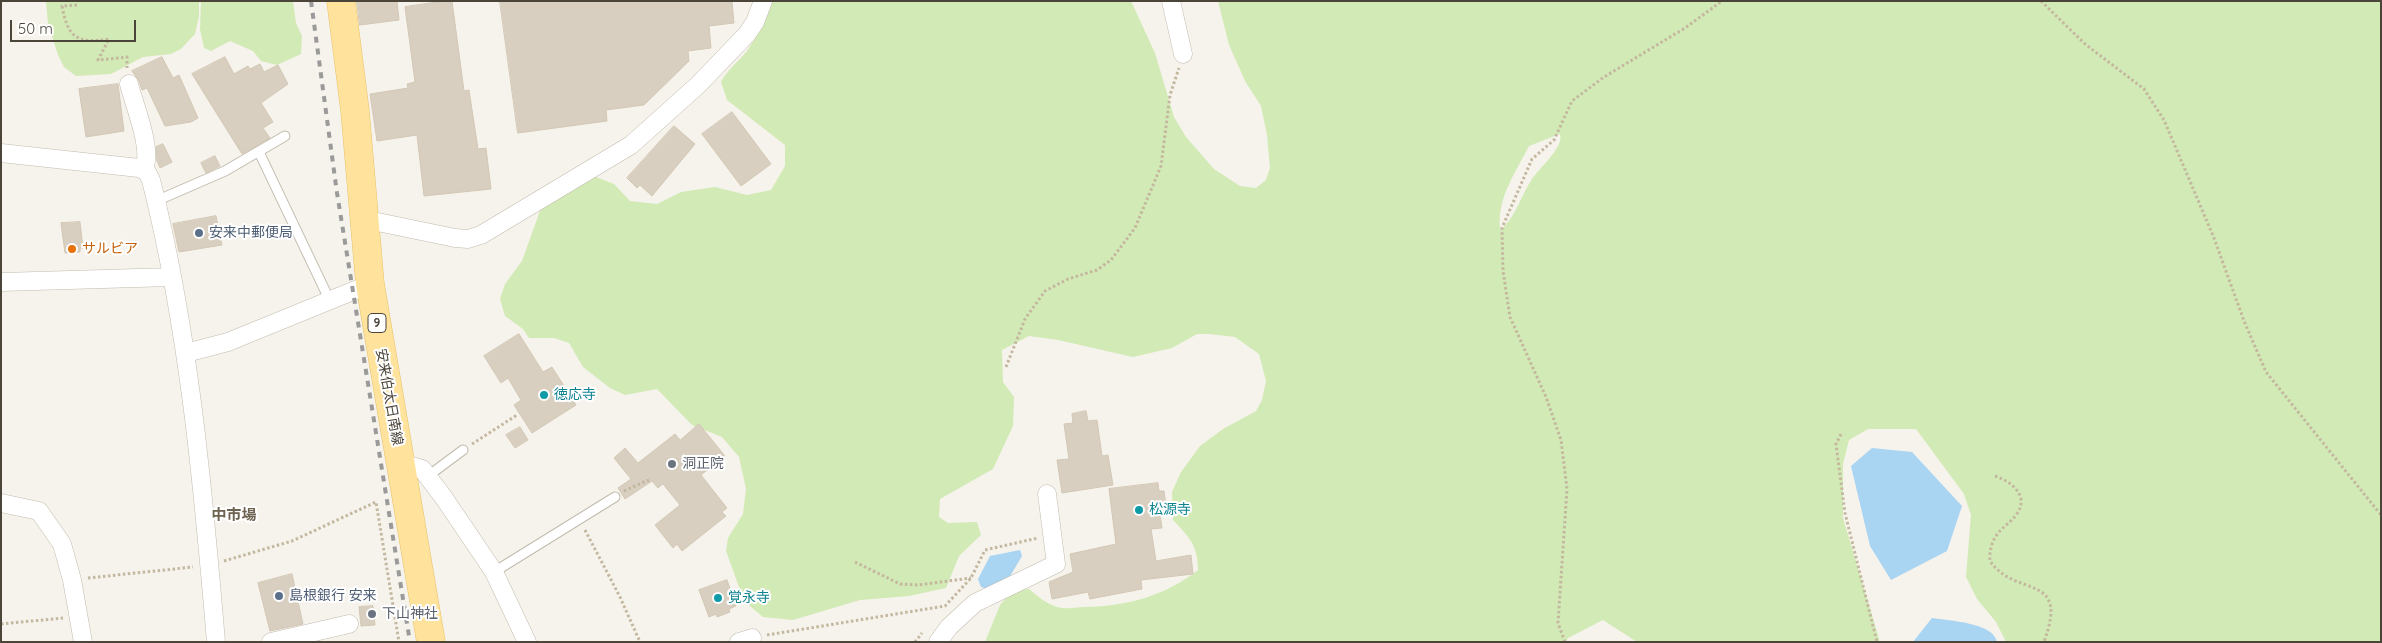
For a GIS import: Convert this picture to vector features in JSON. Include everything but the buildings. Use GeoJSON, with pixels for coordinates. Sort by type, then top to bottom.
{"type":"FeatureCollection","features":[{"type":"Feature","properties":{"kind":"main road","name":"安来伯太日南線"},"geometry":{"type":"LineString","coordinates":[[340,1],[355,112],[370,284],[431,642]]}},
{"type":"Feature","properties":{"kind":"street"},"geometry":{"type":"LineString","coordinates":[[363,219],[455,238],[468,239],[481,235],[624,149],[667,115],[746,34],[755,22],[763,1]]}},
{"type":"Feature","properties":{"kind":"street"},"geometry":{"type":"LineString","coordinates":[[1171,1],[1183,54]]}},
{"type":"Feature","properties":{"kind":"street"},"geometry":{"type":"LineString","coordinates":[[128,84],[146,149],[144,169]]}},
{"type":"Feature","properties":{"kind":"street"},"geometry":{"type":"LineString","coordinates":[[1,153],[144,169]]}},
{"type":"Feature","properties":{"kind":"street"},"geometry":{"type":"LineString","coordinates":[[144,169],[151,180],[156,201],[186,353],[216,642]]}},
{"type":"Feature","properties":{"kind":"street"},"geometry":{"type":"LineString","coordinates":[[1,282],[172,277]]}},
{"type":"Feature","properties":{"kind":"street"},"geometry":{"type":"LineString","coordinates":[[186,353],[228,342],[370,284]]}},
{"type":"Feature","properties":{"kind":"street"},"geometry":{"type":"LineString","coordinates":[[400,463],[422,469],[428,476],[494,572],[527,642]]}},
{"type":"Feature","properties":{"kind":"street"},"geometry":{"type":"LineString","coordinates":[[938,642],[949,627],[975,603],[1056,564],[1047,494]]}},
{"type":"Feature","properties":{"kind":"street"},"geometry":{"type":"LineString","coordinates":[[1,503],[39,511],[62,544],[72,580],[83,642]]}},
{"type":"Feature","properties":{"kind":"street"},"geometry":{"type":"LineString","coordinates":[[271,642],[328,636],[349,624]]}},
{"type":"Feature","properties":{"kind":"lane"},"geometry":{"type":"LineString","coordinates":[[156,201],[225,171],[284,136]]}},
{"type":"Feature","properties":{"kind":"lane"},"geometry":{"type":"LineString","coordinates":[[259,152],[330,301]]}},
{"type":"Feature","properties":{"kind":"lane"},"geometry":{"type":"LineString","coordinates":[[428,476],[463,450]]}},
{"type":"Feature","properties":{"kind":"lane"},"geometry":{"type":"LineString","coordinates":[[494,572],[615,497]]}},
{"type":"Feature","properties":{"kind":"path"},"geometry":{"type":"LineString","coordinates":[[1565,642],[1558,623],[1567,489],[1561,440],[1546,398],[1510,317],[1503,271],[1502,228],[1532,160],[1554,140],[1572,102],[1604,77],[1685,28],[1722,1]]}},
{"type":"Feature","properties":{"kind":"path"},"geometry":{"type":"LineString","coordinates":[[2041,1],[2085,44],[2144,89],[2164,120],[2214,238],[2244,320],[2266,372],[2381,515]]}},
{"type":"Feature","properties":{"kind":"path"},"geometry":{"type":"LineString","coordinates":[[77,5],[62,6],[66,25],[72,35],[81,40],[93,42],[109,39],[98,60],[127,57]]}},
{"type":"Feature","properties":{"kind":"path"},"geometry":{"type":"LineString","coordinates":[[1006,367],[1025,320],[1045,291],[1068,279],[1098,270],[1111,260],[1135,228],[1161,166],[1170,95],[1183,54]]}},
{"type":"Feature","properties":{"kind":"path"},"geometry":{"type":"LineString","coordinates":[[463,450],[517,415]]}},
{"type":"Feature","properties":{"kind":"path"},"geometry":{"type":"LineString","coordinates":[[1841,434],[1836,444],[1844,513],[1877,642]]}},
{"type":"Feature","properties":{"kind":"path"},"geometry":{"type":"LineString","coordinates":[[1995,476],[2008,480],[2016,488],[2021,497],[2022,505],[2015,516],[1995,538],[1990,554],[1990,562],[2001,574],[2040,590],[2045,594],[2052,612],[2044,642]]}},
{"type":"Feature","properties":{"kind":"path"},"geometry":{"type":"LineString","coordinates":[[615,497],[649,480]]}},
{"type":"Feature","properties":{"kind":"path"},"geometry":{"type":"LineString","coordinates":[[72,580],[209,566],[292,541],[376,502],[399,642]]}},
{"type":"Feature","properties":{"kind":"path"},"geometry":{"type":"LineString","coordinates":[[579,519],[620,597],[640,642]]}},
{"type":"Feature","properties":{"kind":"path"},"geometry":{"type":"LineString","coordinates":[[745,640],[945,606],[971,578],[985,550],[1053,535]]}},
{"type":"Feature","properties":{"kind":"path"},"geometry":{"type":"LineString","coordinates":[[855,562],[900,584],[918,585],[971,578]]}},
{"type":"Feature","properties":{"kind":"path"},"geometry":{"type":"LineString","coordinates":[[1,624],[79,617]]}},
{"type":"Feature","properties":{"kind":"green space"},"geometry":{"type":"Polygon","coordinates":[[[46,1],[199,1],[199,16],[195,34],[181,49],[171,54],[143,57],[111,74],[76,76],[64,67],[58,55],[48,24],[46,1]]]}},
{"type":"Feature","properties":{"kind":"green space"},"geometry":{"type":"Polygon","coordinates":[[[201,1],[293,1],[296,23],[302,36],[301,54],[277,65],[261,61],[253,51],[230,41],[211,51],[204,48],[200,29],[201,1]]]}},
{"type":"Feature","properties":{"kind":"green space"},"geometry":{"type":"Polygon","coordinates":[[[773,1],[1131,1],[1155,53],[1174,117],[1186,137],[1214,169],[1240,186],[1256,188],[1266,180],[1270,168],[1267,135],[1261,106],[1245,81],[1229,45],[1218,1],[2381,1],[2381,642],[2006,642],[1996,622],[1977,599],[1966,577],[1971,515],[1964,494],[1916,429],[1868,429],[1849,440],[1843,464],[1843,518],[1880,642],[1637,642],[1603,620],[1568,638],[1566,642],[985,642],[1000,605],[1012,591],[1029,589],[1048,603],[1062,608],[1101,606],[1131,602],[1159,593],[1198,570],[1195,548],[1173,520],[1172,492],[1181,472],[1200,446],[1223,429],[1256,411],[1262,400],[1266,381],[1259,354],[1235,337],[1209,334],[1197,334],[1172,348],[1133,357],[1058,340],[1029,336],[1002,350],[1003,382],[1014,397],[1013,426],[993,469],[940,499],[939,517],[948,523],[977,522],[981,535],[959,556],[946,588],[909,596],[860,600],[793,620],[763,617],[744,601],[726,551],[728,538],[743,514],[746,489],[739,457],[722,437],[692,425],[657,389],[625,395],[610,388],[583,367],[569,343],[554,338],[529,338],[523,329],[505,316],[500,299],[505,284],[522,261],[541,208],[593,176],[614,184],[630,201],[657,204],[681,192],[715,187],[747,195],[771,190],[785,166],[785,145],[727,100],[721,82],[747,51],[762,27],[773,1]],[[1560,134],[1529,146],[1504,196],[1501,207],[1500,230],[1511,218],[1530,181],[1556,150],[1560,134]]]}},
{"type":"Feature","properties":{"kind":"water"},"geometry":{"type":"Polygon","coordinates":[[[1872,448],[1912,452],[1962,506],[1947,551],[1891,580],[1870,546],[1851,466],[1872,448]]]}},
{"type":"Feature","properties":{"kind":"water"},"geometry":{"type":"Polygon","coordinates":[[[1020,550],[1022,556],[1009,578],[987,589],[981,587],[978,579],[990,556],[1020,550]]]}},
{"type":"Feature","properties":{"kind":"water"},"geometry":{"type":"Polygon","coordinates":[[[1932,618],[1979,626],[1994,635],[1997,642],[1913,642],[1932,618]]]}},
{"type":"Feature","properties":{"kind":"railway"},"geometry":{"type":"LineString","coordinates":[[311,1],[337,193],[410,642]]}},
{"type":"Feature","properties":{"kind":"place","name":"安来中郵便局"},"geometry":{"type":"Point","coordinates":[199,233]}},
{"type":"Feature","properties":{"kind":"place","name":"サルビア"},"geometry":{"type":"Point","coordinates":[72,249]}},
{"type":"Feature","properties":{"kind":"place","name":"徳応寺"},"geometry":{"type":"Point","coordinates":[544,395]}},
{"type":"Feature","properties":{"kind":"place","name":"洞正院"},"geometry":{"type":"Point","coordinates":[672,464]}},
{"type":"Feature","properties":{"kind":"place","name":"松源寺"},"geometry":{"type":"Point","coordinates":[1139,510]}},
{"type":"Feature","properties":{"kind":"place","name":"島根銀行 安来"},"geometry":{"type":"Point","coordinates":[279,596]}},
{"type":"Feature","properties":{"kind":"place","name":"覚永寺"},"geometry":{"type":"Point","coordinates":[718,598]}},
{"type":"Feature","properties":{"kind":"place","name":"下山神社"},"geometry":{"type":"Point","coordinates":[372,614]}},
{"type":"Feature","properties":{"kind":"district","name":"中市場"},"geometry":{"type":"Point","coordinates":[234,515]}}]}
